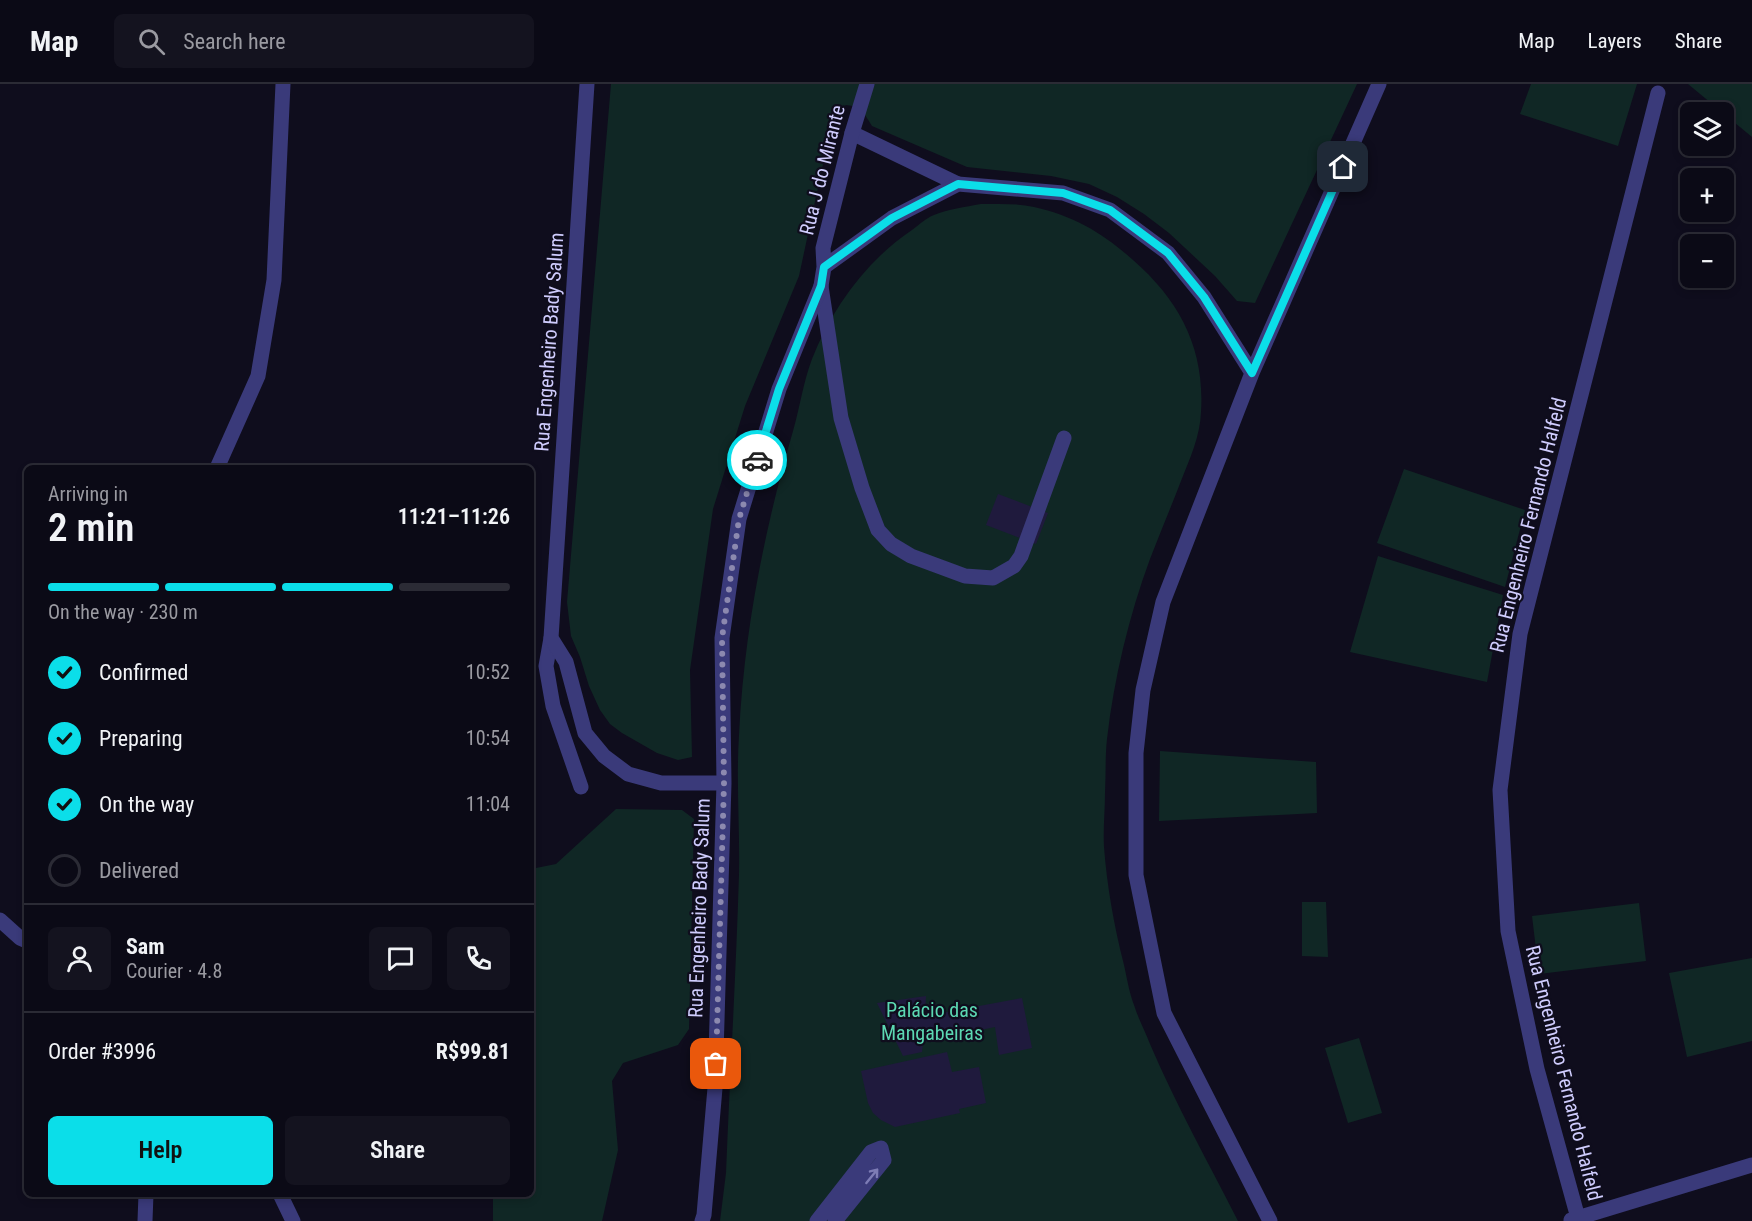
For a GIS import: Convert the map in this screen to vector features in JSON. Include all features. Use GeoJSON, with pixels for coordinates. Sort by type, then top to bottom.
{"type":"FeatureCollection","features":[{"type":"Feature","properties":{"kind":"street"},"geometry":{"type":"LineString","coordinates":[[218,465],[258,376],[269,312],[274,280],[283,84]]}},
{"type":"Feature","properties":{"kind":"street","name":"Rua Engenheiro Bady Salum"},"geometry":{"type":"LineString","coordinates":[[581,788],[553,706],[546,666],[551,638],[586,84]]}},
{"type":"Feature","properties":{"kind":"street","name":"Rua J do Mirante"},"geometry":{"type":"LineString","coordinates":[[821,286],[824,267],[823,248],[867,84]]}},
{"type":"Feature","properties":{"kind":"street"},"geometry":{"type":"LineString","coordinates":[[1270,1221],[1164,1014],[1136,875],[1136,753],[1143,690],[1164,602],[1252,373],[1379,84]]}},
{"type":"Feature","properties":{"kind":"street","name":"Rua Engenheiro Fernando Halfeld"},"geometry":{"type":"LineString","coordinates":[[1574,1220],[1537,1069],[1508,931],[1500,790],[1520,634],[1658,93]]}},
{"type":"Feature","properties":{"kind":"street"},"geometry":{"type":"LineString","coordinates":[[852,134],[958,184],[1063,193],[1110,210],[1168,253],[1204,297],[1252,373]]}},
{"type":"Feature","properties":{"kind":"street"},"geometry":{"type":"LineString","coordinates":[[824,267],[892,218],[958,184]]}},
{"type":"Feature","properties":{"kind":"street"},"geometry":{"type":"LineString","coordinates":[[821,286],[841,418],[862,488],[878,530],[891,543],[911,556],[965,576],[975,577],[993,578],[1014,566],[1021,556],[1064,438]]}},
{"type":"Feature","properties":{"kind":"street"},"geometry":{"type":"LineString","coordinates":[[724,783],[722,638],[739,519],[779,389],[821,286]]}},
{"type":"Feature","properties":{"kind":"street","name":"Rua Engenheiro Bady Salum"},"geometry":{"type":"LineString","coordinates":[[551,638],[567,662],[585,733],[604,756],[628,774],[661,783],[724,783],[715,1088],[702,1221]]}},
{"type":"Feature","properties":{"kind":"street"},"geometry":{"type":"LineString","coordinates":[[0,920],[24,941]]}},
{"type":"Feature","properties":{"kind":"street"},"geometry":{"type":"LineString","coordinates":[[817,1221],[871,1152],[882,1148],[884,1160],[835,1221]]}},
{"type":"Feature","properties":{"kind":"street"},"geometry":{"type":"LineString","coordinates":[[1574,1220],[1752,1165]]}},
{"type":"Feature","properties":{"kind":"street"},"geometry":{"type":"LineString","coordinates":[[145,1221],[146,1197]]}},
{"type":"Feature","properties":{"kind":"street"},"geometry":{"type":"LineString","coordinates":[[281,1197],[293,1221]]}},
{"type":"Feature","properties":{"kind":"green space"},"geometry":{"type":"Polygon","coordinates":[[[611,84],[1357,84],[1255,303],[1237,301],[1215,276],[1169,233],[1117,197],[1089,184],[1051,176],[967,167],[872,126],[860,107],[846,105],[834,113],[799,276],[745,406],[713,509],[690,670],[692,757],[678,760],[657,753],[622,733],[610,724],[600,710],[571,636],[567,602],[611,84]]]}},
{"type":"Feature","properties":{"kind":"green space"},"geometry":{"type":"Polygon","coordinates":[[[1531,84],[1637,84],[1618,146],[1520,114],[1531,84]]]}},
{"type":"Feature","properties":{"kind":"green space"},"geometry":{"type":"Polygon","coordinates":[[[1688,84],[1752,84],[1752,137],[1734,122],[1734,102],[1710,102],[1688,84]]]}},
{"type":"Feature","properties":{"kind":"green space","name":"Palácio das Mangabeiras"},"geometry":{"type":"Polygon","coordinates":[[[981,204],[1014,204],[1034,207],[1062,215],[1099,234],[1133,260],[1164,292],[1176,309],[1194,347],[1201,389],[1199,430],[1142,581],[1123,648],[1107,739],[1104,847],[1114,921],[1129,990],[1136,1010],[1170,1089],[1238,1221],[720,1221],[726,1173],[736,949],[739,874],[738,753],[745,658],[764,544],[806,377],[820,340],[840,304],[865,271],[880,256],[928,218],[945,211],[981,204]]]}},
{"type":"Feature","properties":{"kind":"green space"},"geometry":{"type":"Polygon","coordinates":[[[1404,469],[1525,510],[1505,587],[1377,543],[1404,469]]]}},
{"type":"Feature","properties":{"kind":"green space"},"geometry":{"type":"Polygon","coordinates":[[[1378,556],[1503,595],[1487,682],[1350,652],[1378,556]]]}},
{"type":"Feature","properties":{"kind":"green space"},"geometry":{"type":"Polygon","coordinates":[[[1160,751],[1316,762],[1317,813],[1159,821],[1160,751]]]}},
{"type":"Feature","properties":{"kind":"green space"},"geometry":{"type":"Polygon","coordinates":[[[616,809],[682,810],[694,819],[689,1029],[678,1045],[623,1063],[612,1081],[618,1150],[602,1221],[493,1221],[493,1197],[534,1197],[534,868],[556,864],[616,809]]]}},
{"type":"Feature","properties":{"kind":"green space"},"geometry":{"type":"Polygon","coordinates":[[[1302,902],[1326,902],[1328,957],[1302,956],[1302,902]]]}},
{"type":"Feature","properties":{"kind":"green space"},"geometry":{"type":"Polygon","coordinates":[[[1639,903],[1646,961],[1539,974],[1532,916],[1639,903]]]}},
{"type":"Feature","properties":{"kind":"green space"},"geometry":{"type":"Polygon","coordinates":[[[1752,958],[1752,1041],[1687,1057],[1669,973],[1752,958]]]}},
{"type":"Feature","properties":{"kind":"green space"},"geometry":{"type":"Polygon","coordinates":[[[1359,1038],[1382,1113],[1348,1123],[1325,1048],[1359,1038]]]}},
{"type":"Feature","properties":{"kind":"building"},"geometry":{"type":"Polygon","coordinates":[[[998,494],[1048,513],[1036,544],[986,525],[998,494]]]}},
{"type":"Feature","properties":{"kind":"building"},"geometry":{"type":"Polygon","coordinates":[[[926,996],[925,1016],[1022,998],[1032,1048],[999,1055],[995,1027],[923,1042],[922,1052],[903,1056],[877,1003],[926,996]]]}},
{"type":"Feature","properties":{"kind":"building"},"geometry":{"type":"Polygon","coordinates":[[[947,1052],[952,1072],[979,1067],[986,1103],[959,1109],[960,1113],[895,1127],[873,1113],[868,1103],[861,1071],[947,1052]]]}},
{"type":"Feature","properties":{"kind":"way so far"},"geometry":{"type":"LineString","coordinates":[[716,1064],[724,783],[722,638],[739,519],[757,460]]}},
{"type":"Feature","properties":{"kind":"route"},"geometry":{"type":"LineString","coordinates":[[757,460],[779,389],[821,286],[824,267],[892,218],[958,184],[1063,193],[1110,210],[1168,253],[1204,297],[1252,373],[1343,167]]}}]}
